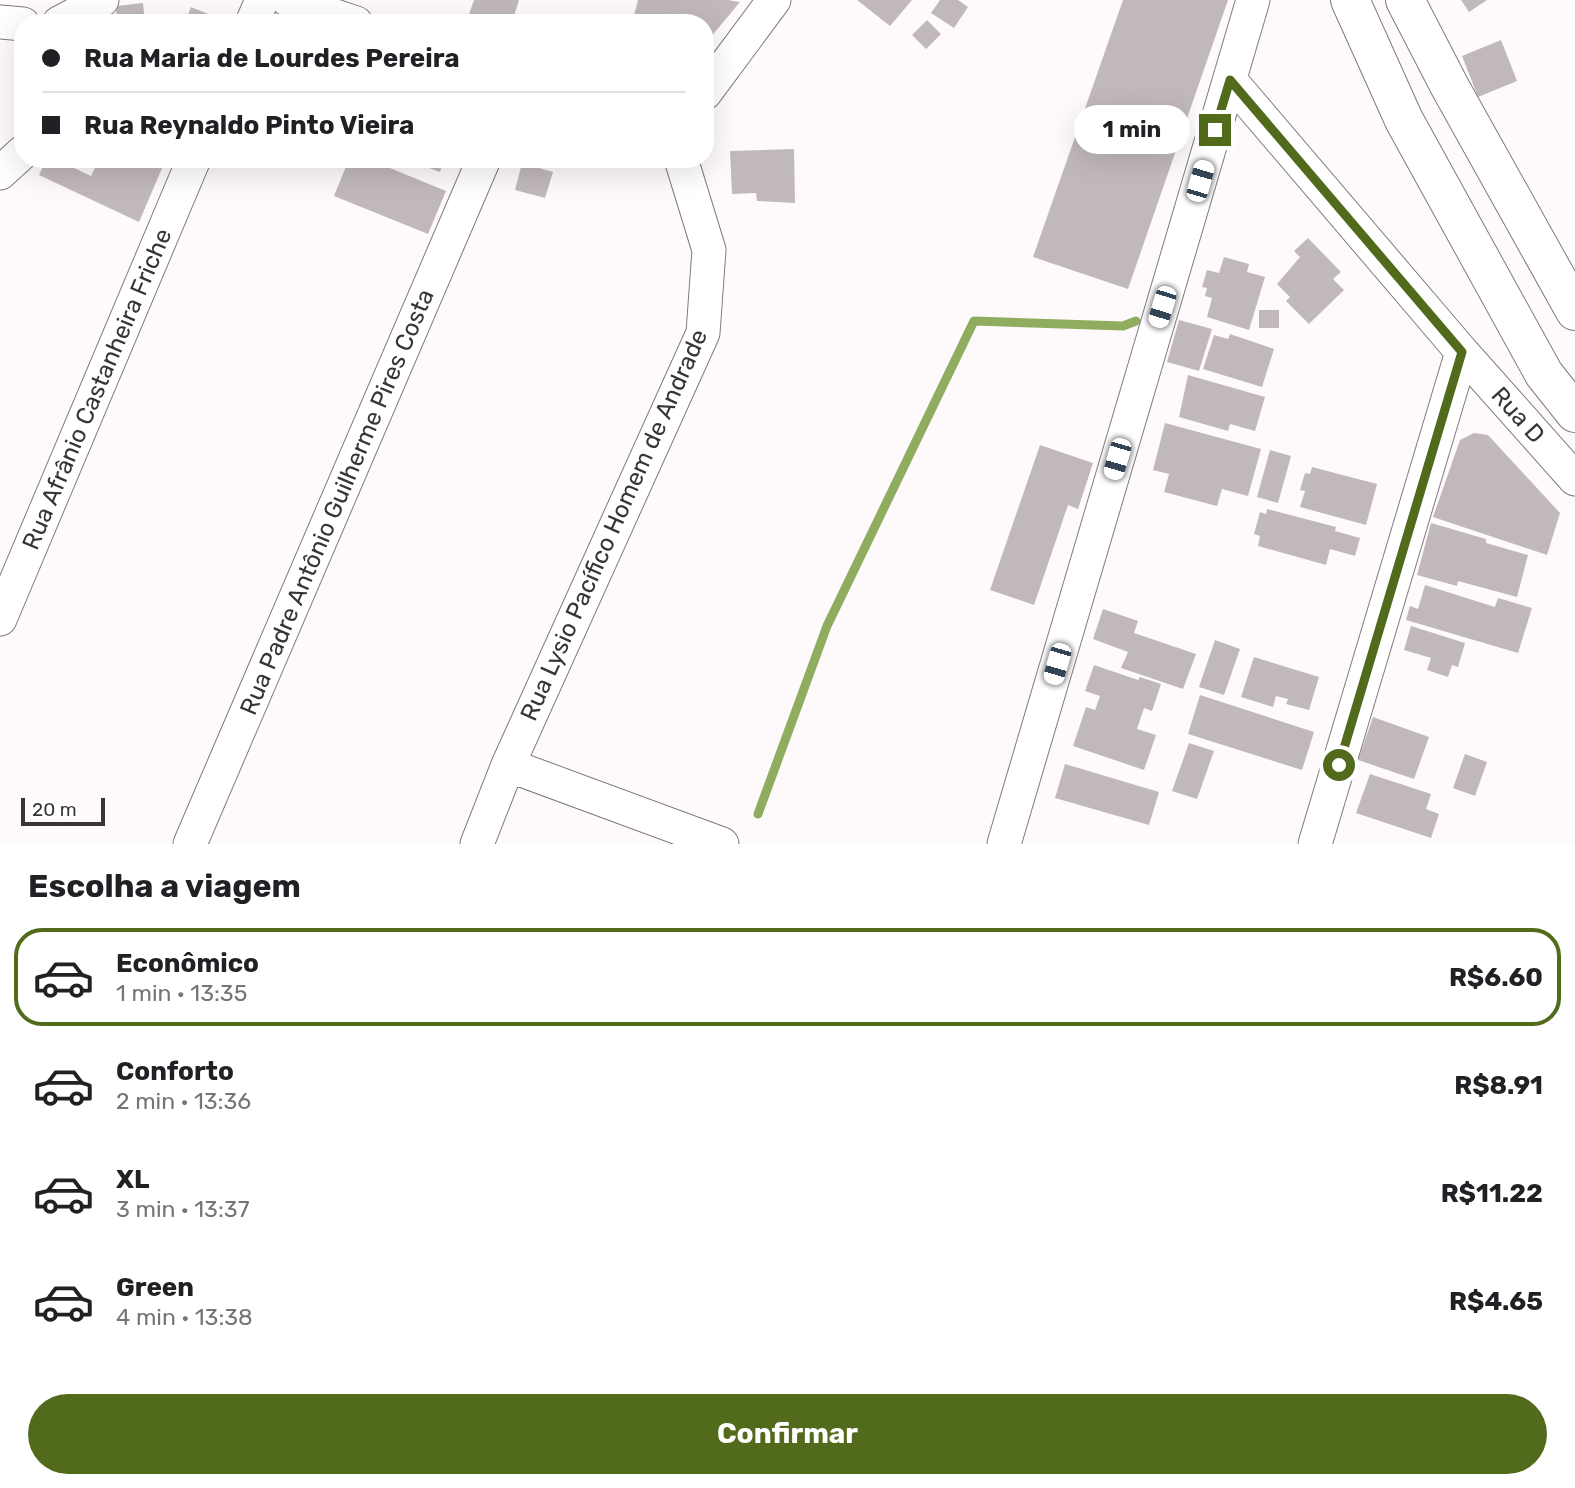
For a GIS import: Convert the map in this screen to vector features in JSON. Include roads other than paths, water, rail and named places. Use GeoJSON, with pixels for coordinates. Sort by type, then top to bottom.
{"type":"FeatureCollection","features":[{"type":"Feature","properties":{"kind":"street"},"geometry":{"type":"LineString","coordinates":[[76,14],[102,0]]}},
{"type":"Feature","properties":{"kind":"street"},"geometry":{"type":"LineString","coordinates":[[288,0],[329,14]]}},
{"type":"Feature","properties":{"kind":"street"},"geometry":{"type":"LineString","coordinates":[[714,81],[774,0]]}},
{"type":"Feature","properties":{"kind":"street"},"geometry":{"type":"LineString","coordinates":[[1004,844],[1253,0]]}},
{"type":"Feature","properties":{"kind":"street"},"geometry":{"type":"LineString","coordinates":[[1350,0],[1404,120],[1544,374],[1575,413]]}},
{"type":"Feature","properties":{"kind":"street"},"geometry":{"type":"LineString","coordinates":[[1405,0],[1575,311]]}},
{"type":"Feature","properties":{"kind":"street","name":"Rua D"},"geometry":{"type":"LineString","coordinates":[[1230,80],[1462,352],[1575,478]]}},
{"type":"Feature","properties":{"kind":"street"},"geometry":{"type":"LineString","coordinates":[[0,173],[14,160]]}},
{"type":"Feature","properties":{"kind":"street","name":"Rua Afrânio Castanheira Friche"},"geometry":{"type":"LineString","coordinates":[[0,619],[190,168]]}},
{"type":"Feature","properties":{"kind":"street","name":"Rua Padre Antônio Guilherme Pires Costa"},"geometry":{"type":"LineString","coordinates":[[190,844],[480,168]]}},
{"type":"Feature","properties":{"kind":"street","name":"Rua Lysio Pacífico Homem de Andrade"},"geometry":{"type":"LineString","coordinates":[[477,844],[508,765],[703,334],[709,250],[684,168]]}},
{"type":"Feature","properties":{"kind":"street"},"geometry":{"type":"LineString","coordinates":[[1315,844],[1462,352]]}},
{"type":"Feature","properties":{"kind":"street"},"geometry":{"type":"LineString","coordinates":[[508,765],[722,844]]}},
{"type":"Feature","properties":{"kind":"waterway"},"geometry":{"type":"LineString","coordinates":[[758,814],[827,626],[974,321],[1123,326],[1136,321]]}}]}
